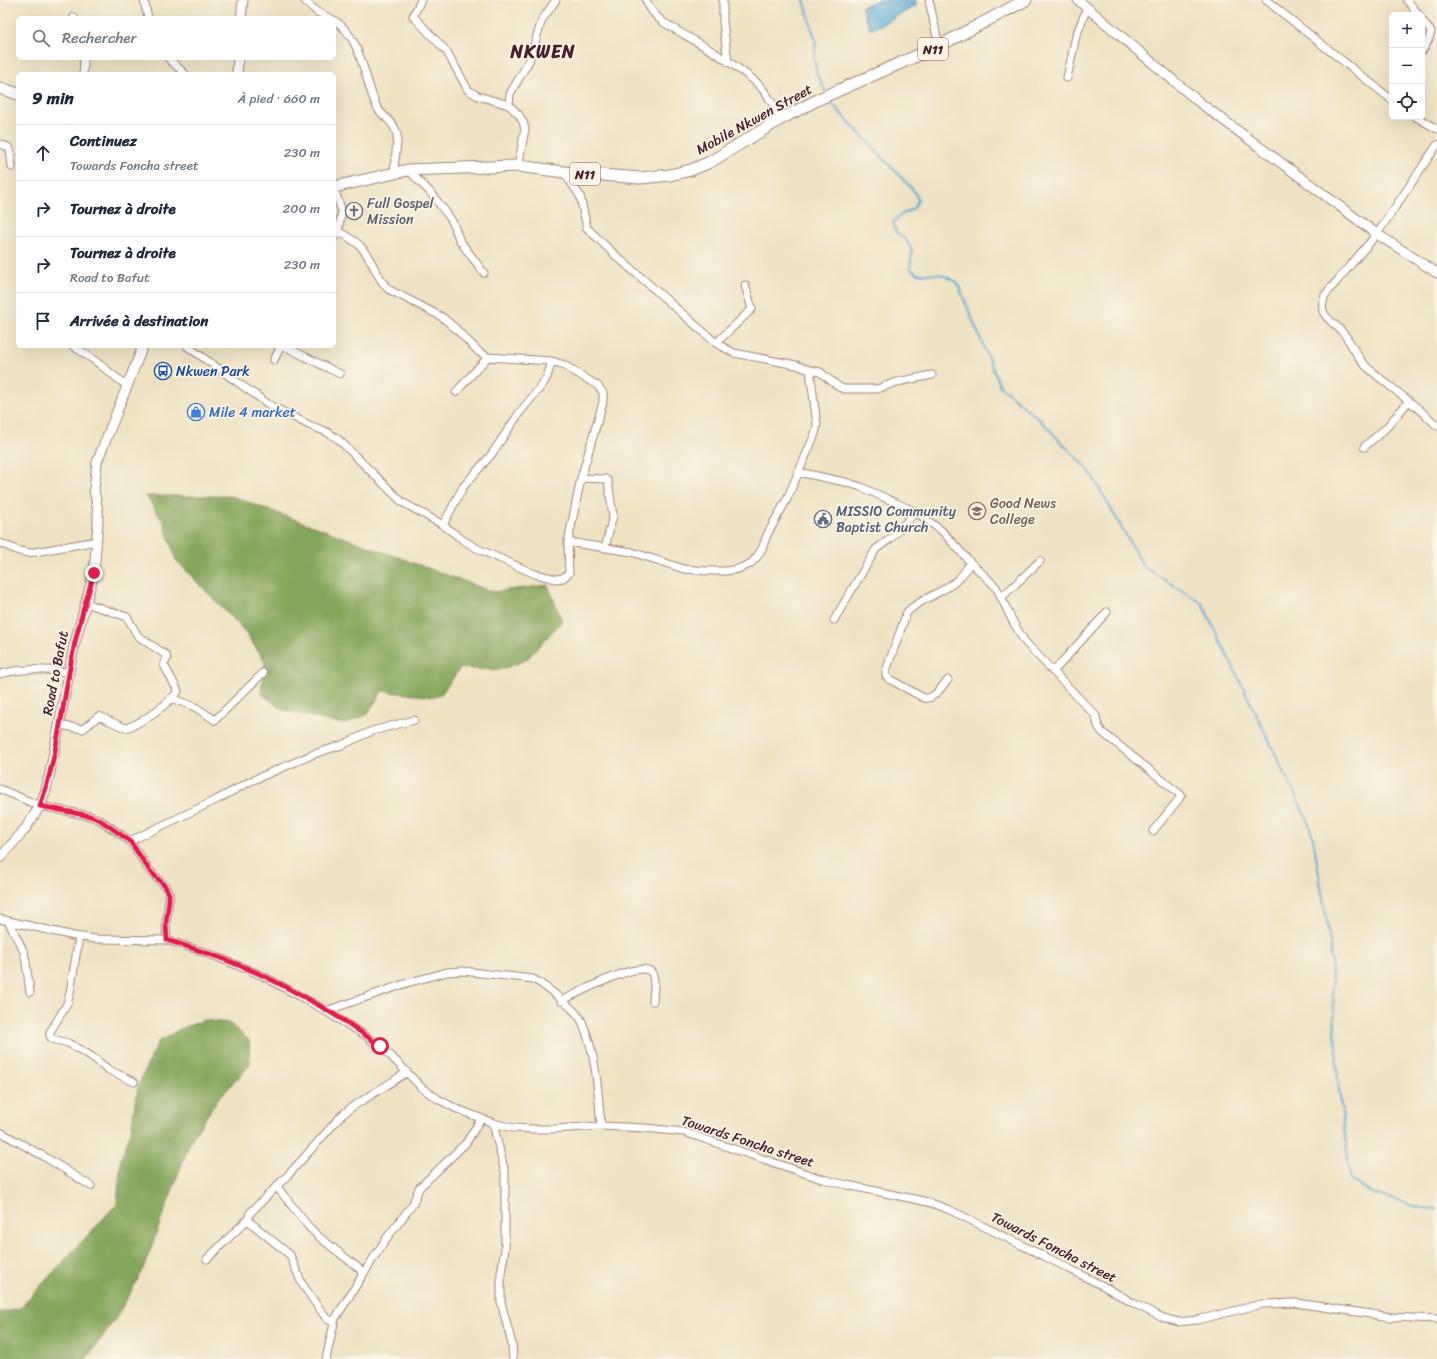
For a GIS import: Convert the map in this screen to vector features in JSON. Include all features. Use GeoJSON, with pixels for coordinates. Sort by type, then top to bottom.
{"type":"FeatureCollection","features":[{"type":"Feature","properties":{"kind":"highway","name":"Mobile Nkwen Street"},"geometry":{"type":"LineString","coordinates":[[336,188],[408,170],[518,166],[564,172],[640,178],[670,175],[691,170],[710,162],[781,119],[819,99],[939,46],[1026,0]]}},
{"type":"Feature","properties":{"kind":"highway"},"geometry":{"type":"LineString","coordinates":[[0,88],[16,93]]}},
{"type":"Feature","properties":{"kind":"street"},"geometry":{"type":"LineString","coordinates":[[144,0],[148,16]]}},
{"type":"Feature","properties":{"kind":"street"},"geometry":{"type":"LineString","coordinates":[[241,16],[243,0]]}},
{"type":"Feature","properties":{"kind":"street"},"geometry":{"type":"LineString","coordinates":[[304,0],[317,12],[326,16]]}},
{"type":"Feature","properties":{"kind":"street"},"geometry":{"type":"LineString","coordinates":[[421,0],[413,16],[447,52],[468,90],[478,96],[509,105],[519,115],[525,129],[518,166]]}},
{"type":"Feature","properties":{"kind":"street"},"geometry":{"type":"LineString","coordinates":[[509,105],[510,94],[529,62],[542,20],[556,0]]}},
{"type":"Feature","properties":{"kind":"street"},"geometry":{"type":"LineString","coordinates":[[646,0],[655,16],[728,62],[758,84],[773,104],[781,119]]}},
{"type":"Feature","properties":{"kind":"street"},"geometry":{"type":"LineString","coordinates":[[723,0],[728,62]]}},
{"type":"Feature","properties":{"kind":"street"},"geometry":{"type":"LineString","coordinates":[[930,0],[939,46]]}},
{"type":"Feature","properties":{"kind":"street"},"geometry":{"type":"LineString","coordinates":[[1078,0],[1199,102],[1377,234],[1437,273]]}},
{"type":"Feature","properties":{"kind":"street"},"geometry":{"type":"LineString","coordinates":[[1266,0],[1389,95]]}},
{"type":"Feature","properties":{"kind":"street"},"geometry":{"type":"LineString","coordinates":[[1407,0],[1416,12]]}},
{"type":"Feature","properties":{"kind":"street"},"geometry":{"type":"LineString","coordinates":[[1067,78],[1076,36],[1087,8]]}},
{"type":"Feature","properties":{"kind":"street"},"geometry":{"type":"LineString","coordinates":[[336,21],[342,25],[354,45],[378,110],[394,127],[397,135],[394,174]]}},
{"type":"Feature","properties":{"kind":"street"},"geometry":{"type":"LineString","coordinates":[[1425,24],[1431,32],[1425,46]]}},
{"type":"Feature","properties":{"kind":"street"},"geometry":{"type":"LineString","coordinates":[[83,60],[83,72]]}},
{"type":"Feature","properties":{"kind":"street"},"geometry":{"type":"LineString","coordinates":[[170,60],[183,72]]}},
{"type":"Feature","properties":{"kind":"street"},"geometry":{"type":"LineString","coordinates":[[237,72],[238,60]]}},
{"type":"Feature","properties":{"kind":"street"},"geometry":{"type":"LineString","coordinates":[[1421,120],[1437,129]]}},
{"type":"Feature","properties":{"kind":"street"},"geometry":{"type":"LineString","coordinates":[[0,144],[8,147],[10,150],[12,167]]}},
{"type":"Feature","properties":{"kind":"street"},"geometry":{"type":"LineString","coordinates":[[1437,145],[1377,234],[1325,294],[1321,304],[1324,315],[1343,333],[1366,366],[1437,426]]}},
{"type":"Feature","properties":{"kind":"street"},"geometry":{"type":"LineString","coordinates":[[408,170],[430,192],[452,221],[460,241],[484,273]]}},
{"type":"Feature","properties":{"kind":"street"},"geometry":{"type":"LineString","coordinates":[[564,172],[580,196],[586,228],[716,343],[734,353],[796,365],[820,372],[839,387],[844,389],[877,389],[897,382],[932,375]]}},
{"type":"Feature","properties":{"kind":"street"},"geometry":{"type":"LineString","coordinates":[[190,348],[268,404],[309,425],[327,432],[338,439],[402,502],[443,525],[476,548],[534,574],[556,579],[563,578],[569,573],[568,542],[581,478],[603,402],[603,393],[598,386],[588,378],[564,365],[552,361],[488,357],[479,352],[442,317],[388,289],[382,283],[362,248],[355,242],[336,235],[342,210],[336,194]]}},
{"type":"Feature","properties":{"kind":"street"},"geometry":{"type":"LineString","coordinates":[[716,343],[752,309],[745,285]]}},
{"type":"Feature","properties":{"kind":"street"},"geometry":{"type":"LineString","coordinates":[[75,348],[94,360],[127,386]]}},
{"type":"Feature","properties":{"kind":"street","name":"Road to Bafut"},"geometry":{"type":"LineString","coordinates":[[0,858],[25,829],[40,806],[46,790],[74,646],[94,573],[98,512],[94,492],[97,462],[142,348]]}},
{"type":"Feature","properties":{"kind":"street"},"geometry":{"type":"LineString","coordinates":[[274,360],[280,348]]}},
{"type":"Feature","properties":{"kind":"street"},"geometry":{"type":"LineString","coordinates":[[288,348],[340,374]]}},
{"type":"Feature","properties":{"kind":"street"},"geometry":{"type":"LineString","coordinates":[[456,392],[488,357]]}},
{"type":"Feature","properties":{"kind":"street"},"geometry":{"type":"LineString","coordinates":[[443,525],[464,487],[491,455],[520,412],[543,384],[552,361]]}},
{"type":"Feature","properties":{"kind":"street"},"geometry":{"type":"LineString","coordinates":[[568,542],[632,552],[684,569],[707,572],[738,569],[750,564],[762,549],[767,535],[786,499],[815,434],[817,425],[810,370]]}},
{"type":"Feature","properties":{"kind":"street"},"geometry":{"type":"LineString","coordinates":[[1364,447],[1386,428],[1409,401]]}},
{"type":"Feature","properties":{"kind":"street"},"geometry":{"type":"LineString","coordinates":[[798,472],[850,483],[916,512],[942,532],[970,562],[990,580],[1002,597],[1020,636],[1096,716],[1098,726],[1102,732],[1181,795],[1179,800],[1153,831]]}},
{"type":"Feature","properties":{"kind":"street"},"geometry":{"type":"LineString","coordinates":[[581,478],[605,479],[608,481],[613,516],[605,548]]}},
{"type":"Feature","properties":{"kind":"street"},"geometry":{"type":"LineString","coordinates":[[834,620],[876,549],[890,539],[916,512]]}},
{"type":"Feature","properties":{"kind":"street"},"geometry":{"type":"LineString","coordinates":[[0,543],[18,551],[29,553],[97,541]]}},
{"type":"Feature","properties":{"kind":"street"},"geometry":{"type":"LineString","coordinates":[[1002,597],[1040,561]]}},
{"type":"Feature","properties":{"kind":"street"},"geometry":{"type":"LineString","coordinates":[[948,680],[933,697],[929,699],[924,698],[889,679],[886,676],[886,672],[907,612],[911,608],[944,590],[958,579],[966,572],[970,562]]}},
{"type":"Feature","properties":{"kind":"street"},"geometry":{"type":"LineString","coordinates":[[59,725],[83,729],[99,716],[128,728],[139,721],[148,718],[178,691],[164,666],[167,659],[166,655],[138,636],[127,617],[86,603]]}},
{"type":"Feature","properties":{"kind":"street"},"geometry":{"type":"LineString","coordinates":[[1054,672],[1107,612]]}},
{"type":"Feature","properties":{"kind":"street"},"geometry":{"type":"LineString","coordinates":[[0,674],[28,668],[69,672]]}},
{"type":"Feature","properties":{"kind":"street"},"geometry":{"type":"LineString","coordinates":[[171,698],[194,707],[215,720],[264,673]]}},
{"type":"Feature","properties":{"kind":"street"},"geometry":{"type":"LineString","coordinates":[[130,841],[218,799],[251,781],[314,754],[342,745],[372,731],[414,720]]}},
{"type":"Feature","properties":{"kind":"street"},"geometry":{"type":"LineString","coordinates":[[0,789],[40,806],[90,816],[100,820],[130,841],[150,871],[165,886],[169,894],[166,924],[167,940]]}},
{"type":"Feature","properties":{"kind":"street","name":"Towards Foncha street"},"geometry":{"type":"LineString","coordinates":[[0,919],[79,937],[167,940],[207,953],[261,975],[326,1011],[380,1046],[422,1088],[438,1099],[481,1119],[513,1128],[554,1129],[601,1126],[684,1132],[819,1178],[928,1202],[950,1210],[1052,1260],[1133,1304],[1161,1317],[1178,1322],[1196,1320],[1262,1304],[1282,1303],[1296,1303],[1391,1317],[1437,1319]]}},
{"type":"Feature","properties":{"kind":"street"},"geometry":{"type":"LineString","coordinates":[[8,921],[24,952],[30,992]]}},
{"type":"Feature","properties":{"kind":"street"},"geometry":{"type":"LineString","coordinates":[[79,937],[67,1004],[50,1032],[50,1036],[52,1039],[68,1043],[91,1056],[109,1070],[134,1082]]}},
{"type":"Feature","properties":{"kind":"street"},"geometry":{"type":"LineString","coordinates":[[561,1001],[608,978],[644,969],[653,975],[653,1001]]}},
{"type":"Feature","properties":{"kind":"street"},"geometry":{"type":"LineString","coordinates":[[326,1011],[407,983],[447,972],[462,971],[533,979],[540,983],[580,1018],[591,1047],[601,1126]]}},
{"type":"Feature","properties":{"kind":"street"},"geometry":{"type":"LineString","coordinates":[[207,1259],[248,1219],[250,1213],[277,1187],[342,1115],[406,1072]]}},
{"type":"Feature","properties":{"kind":"street"},"geometry":{"type":"LineString","coordinates":[[326,1359],[335,1319],[362,1276],[386,1239],[414,1204],[419,1188],[466,1143],[481,1119]]}},
{"type":"Feature","properties":{"kind":"street"},"geometry":{"type":"LineString","coordinates":[[493,1123],[505,1173],[505,1249],[501,1273],[501,1302],[512,1344],[513,1359]]}},
{"type":"Feature","properties":{"kind":"street"},"geometry":{"type":"LineString","coordinates":[[0,1132],[91,1186]]}},
{"type":"Feature","properties":{"kind":"street"},"geometry":{"type":"LineString","coordinates":[[277,1187],[308,1226],[318,1236],[358,1267],[361,1270],[362,1276]]}},
{"type":"Feature","properties":{"kind":"street"},"geometry":{"type":"LineString","coordinates":[[248,1219],[290,1255],[307,1293],[326,1318],[330,1321],[335,1319]]}},
{"type":"Feature","properties":{"kind":"green space"},"geometry":{"type":"Polygon","coordinates":[[[146,496],[231,496],[493,592],[548,585],[562,621],[526,660],[499,670],[460,668],[442,693],[434,697],[382,691],[368,714],[345,724],[281,709],[261,693],[265,661],[241,627],[176,560],[164,523],[146,496]]]}},
{"type":"Feature","properties":{"kind":"green space"},"geometry":{"type":"Polygon","coordinates":[[[204,1020],[229,1023],[249,1040],[250,1065],[217,1100],[190,1142],[142,1272],[116,1318],[86,1359],[0,1359],[0,1313],[20,1308],[117,1204],[121,1158],[131,1131],[138,1086],[158,1042],[180,1029],[204,1020]]]}},
{"type":"Feature","properties":{"kind":"water"},"geometry":{"type":"Polygon","coordinates":[[[877,0],[916,0],[916,6],[875,28],[870,29],[861,7],[877,0]]]}},
{"type":"Feature","properties":{"kind":"waterway"},"geometry":{"type":"LineString","coordinates":[[804,0],[816,43],[814,58],[817,74],[826,92]]}},
{"type":"Feature","properties":{"kind":"waterway"},"geometry":{"type":"LineString","coordinates":[[830,98],[835,107],[914,191],[918,200],[914,208],[901,215],[893,222],[896,232],[906,240],[912,250],[910,268],[918,274],[940,274],[957,282],[1000,386],[1041,421],[1090,472],[1144,567],[1202,603],[1307,819],[1313,837],[1330,942],[1338,1082],[1351,1181],[1375,1194],[1421,1208],[1437,1209]]}},
{"type":"Feature","properties":{"kind":"place","name":"Full Gospel Mission"},"geometry":{"type":"Point","coordinates":[354,211]}},
{"type":"Feature","properties":{"kind":"place","name":"Nkwen Park"},"geometry":{"type":"Point","coordinates":[163,371]}},
{"type":"Feature","properties":{"kind":"place","name":"Mile 4 market"},"geometry":{"type":"Point","coordinates":[196,412]}},
{"type":"Feature","properties":{"kind":"place","name":"Good News College"},"geometry":{"type":"Point","coordinates":[977,511]}},
{"type":"Feature","properties":{"kind":"place","name":"MISSIO Community Baptist Church"},"geometry":{"type":"Point","coordinates":[823,519]}},
{"type":"Feature","properties":{"kind":"district","name":"NKWEN"},"geometry":{"type":"Point","coordinates":[543,52]}},
{"type":"Feature","properties":{"kind":"route"},"geometry":{"type":"LineString","coordinates":[[94,573],[74,646],[51,768],[46,790],[40,806],[90,816],[100,820],[130,841],[150,871],[165,886],[169,894],[168,918],[166,924],[167,940],[207,953],[261,975],[312,1003],[380,1046]]}}]}
